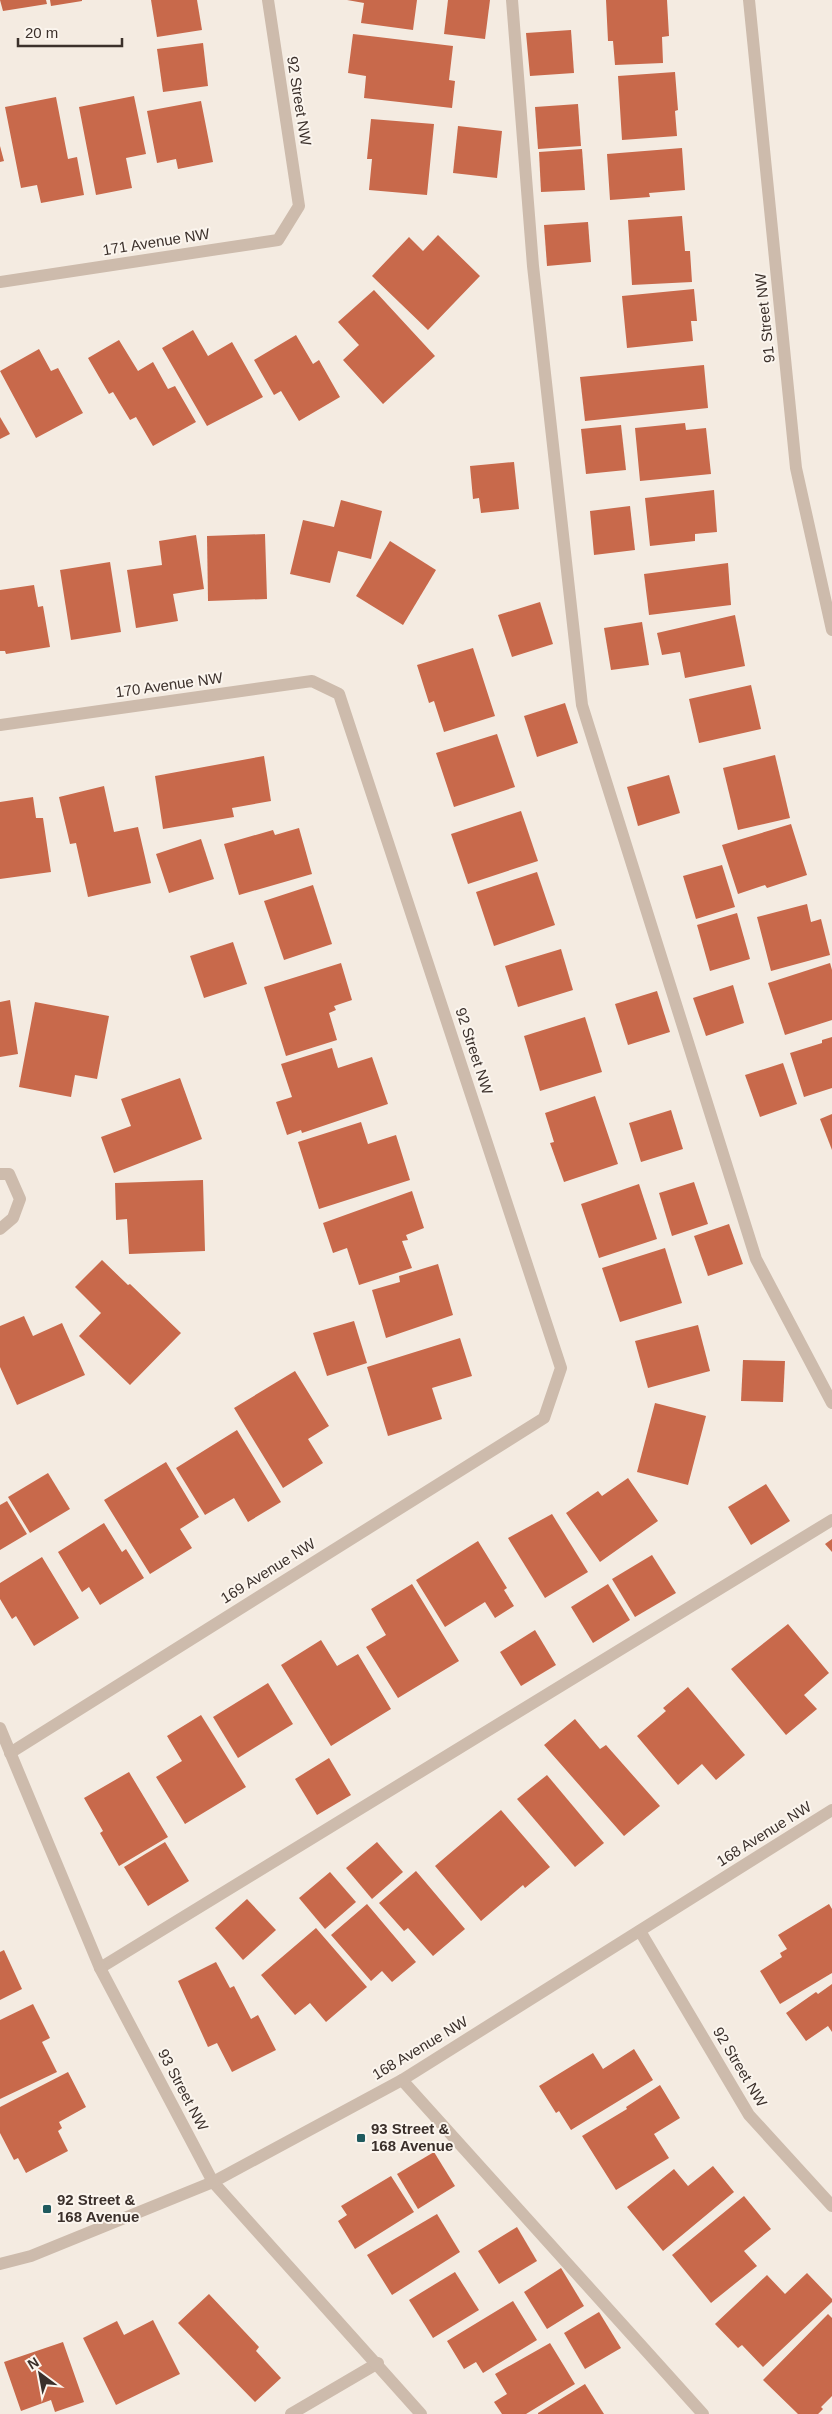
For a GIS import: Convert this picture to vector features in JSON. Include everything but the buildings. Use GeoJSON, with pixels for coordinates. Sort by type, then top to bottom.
{"type":"FeatureCollection","features":[{"type":"Feature","properties":{"kind":"street","name":"92 Street NW"},"geometry":{"type":"LineString","coordinates":[[268,0],[299,206]]}},
{"type":"Feature","properties":{"kind":"street"},"geometry":{"type":"LineString","coordinates":[[512,0],[533,266],[582,705],[756,1259],[832,1403]]}},
{"type":"Feature","properties":{"kind":"street","name":"91 Street NW"},"geometry":{"type":"LineString","coordinates":[[749,0],[796,468],[832,630]]}},
{"type":"Feature","properties":{"kind":"street","name":"171 Avenue NW"},"geometry":{"type":"LineString","coordinates":[[0,282],[278,240],[299,206]]}},
{"type":"Feature","properties":{"kind":"street","name":"170 Avenue NW"},"geometry":{"type":"LineString","coordinates":[[0,725],[312,681],[339,694]]}},
{"type":"Feature","properties":{"kind":"street","name":"92 Street NW"},"geometry":{"type":"LineString","coordinates":[[339,694],[561,1368],[544,1418]]}},
{"type":"Feature","properties":{"kind":"street"},"geometry":{"type":"LineString","coordinates":[[0,1174],[9,1174],[20,1199],[13,1218],[0,1229]]}},
{"type":"Feature","properties":{"kind":"street","name":"169 Avenue NW"},"geometry":{"type":"LineString","coordinates":[[10,1753],[544,1418]]}},
{"type":"Feature","properties":{"kind":"street"},"geometry":{"type":"LineString","coordinates":[[100,1968],[832,1520]]}},
{"type":"Feature","properties":{"kind":"street","name":"93 Street NW"},"geometry":{"type":"LineString","coordinates":[[0,1728],[100,1968],[213,2182],[421,2414]]}},
{"type":"Feature","properties":{"kind":"street","name":"168 Avenue NW"},"geometry":{"type":"LineString","coordinates":[[0,2264],[31,2256],[213,2182],[402,2080],[832,1810]]}},
{"type":"Feature","properties":{"kind":"street","name":"92 Street NW"},"geometry":{"type":"LineString","coordinates":[[640,1931],[749,2115],[832,2206]]}},
{"type":"Feature","properties":{"kind":"street"},"geometry":{"type":"LineString","coordinates":[[402,2080],[703,2414]]}},
{"type":"Feature","properties":{"kind":"street"},"geometry":{"type":"LineString","coordinates":[[290,2414],[378,2364]]}},
{"type":"Feature","properties":{"kind":"place","name":"93 Street & 168 Avenue"},"geometry":{"type":"Point","coordinates":[361,2138]}},
{"type":"Feature","properties":{"kind":"place","name":"92 Street & 168 Avenue"},"geometry":{"type":"Point","coordinates":[47,2209]}}]}
